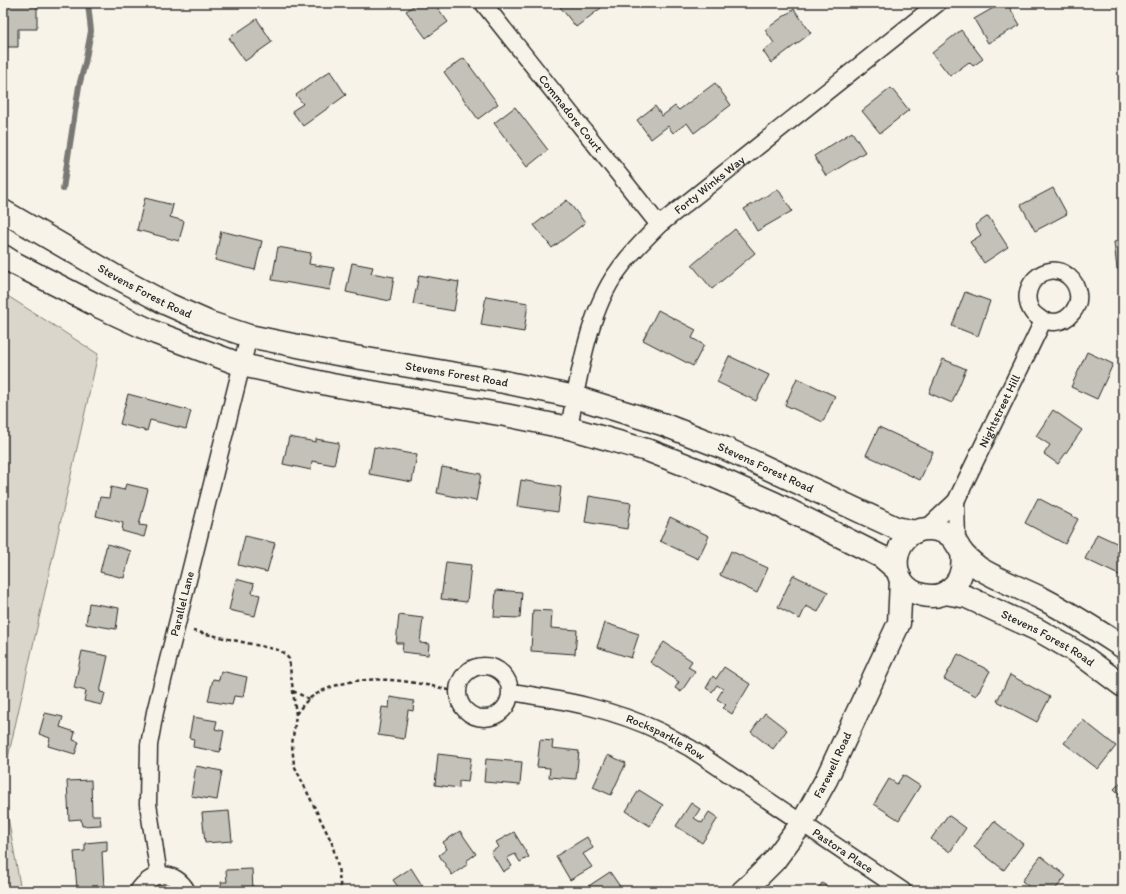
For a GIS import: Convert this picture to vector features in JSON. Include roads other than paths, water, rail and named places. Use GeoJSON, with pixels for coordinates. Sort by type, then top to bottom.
{"type":"FeatureCollection","features":[{"type":"Feature","properties":{"kind":"street","name":"Commadore Court"},"geometry":{"type":"LineString","coordinates":[[483,3],[659,225]]}},
{"type":"Feature","properties":{"kind":"street","name":"Forty Winks Way"},"geometry":{"type":"LineString","coordinates":[[570,428],[587,342],[602,300],[612,280],[631,254],[659,225],[938,3]]}},
{"type":"Feature","properties":{"kind":"street","name":"Stevens Forest Road"},"geometry":{"type":"LineString","coordinates":[[3,211],[120,279],[167,304],[210,323],[249,336],[337,354],[504,382],[575,397],[662,424],[703,440],[737,454],[896,528],[921,531],[938,530],[948,534],[980,568],[1046,601],[1123,647]]}},
{"type":"Feature","properties":{"kind":"street","name":"Stevens Forest Road"},"geometry":{"type":"LineString","coordinates":[[3,256],[100,308],[156,333],[242,365],[332,385],[506,414],[570,428],[650,451],[711,475],[774,503],[882,557],[899,575],[908,588],[917,594],[928,596],[939,594],[966,597],[1038,630],[1080,654],[1123,686]]}},
{"type":"Feature","properties":{"kind":"street","name":"Nightstreet Hill"},"geometry":{"type":"LineString","coordinates":[[956,501],[1043,321]]}},
{"type":"Feature","properties":{"kind":"street","name":"Parallel Lane"},"geometry":{"type":"LineString","coordinates":[[159,876],[148,804],[149,745],[155,712],[249,336]]}},
{"type":"Feature","properties":{"kind":"street"},"geometry":{"type":"LineString","coordinates":[[899,575],[896,559],[899,548],[906,539],[921,531],[956,501]]}},
{"type":"Feature","properties":{"kind":"street"},"geometry":{"type":"LineString","coordinates":[[939,594],[948,591],[956,584],[962,574],[964,564],[959,547],[956,501]]}},
{"type":"Feature","properties":{"kind":"street","name":"Farewell Road"},"geometry":{"type":"LineString","coordinates":[[743,891],[774,861],[802,823],[826,780],[898,624],[899,575]]}},
{"type":"Feature","properties":{"kind":"street","name":"Farewell Road"},"geometry":{"type":"LineString","coordinates":[[898,624],[939,594]]}},
{"type":"Feature","properties":{"kind":"street"},"geometry":{"type":"LineString","coordinates":[[483,665],[495,667],[503,673],[509,682],[511,692],[507,707],[500,714],[491,718],[480,719],[468,714],[462,707],[457,692],[462,677],[470,669],[483,665]]}},
{"type":"Feature","properties":{"kind":"street","name":"Rocksparkle Row"},"geometry":{"type":"LineString","coordinates":[[511,692],[553,698],[588,706],[627,718],[661,732],[690,748],[802,823]]}},
{"type":"Feature","properties":{"kind":"street","name":"Pastora Place"},"geometry":{"type":"LineString","coordinates":[[802,823],[903,891]]}},
{"type":"Feature","properties":{"kind":"street"},"geometry":{"type":"LineString","coordinates":[[138,891],[150,878],[159,876],[168,876],[176,879],[184,884],[187,891]]}},
{"type":"Feature","properties":{"kind":"waterway"},"geometry":{"type":"LineString","coordinates":[[63,189],[79,86],[91,31],[88,3]]}}]}
